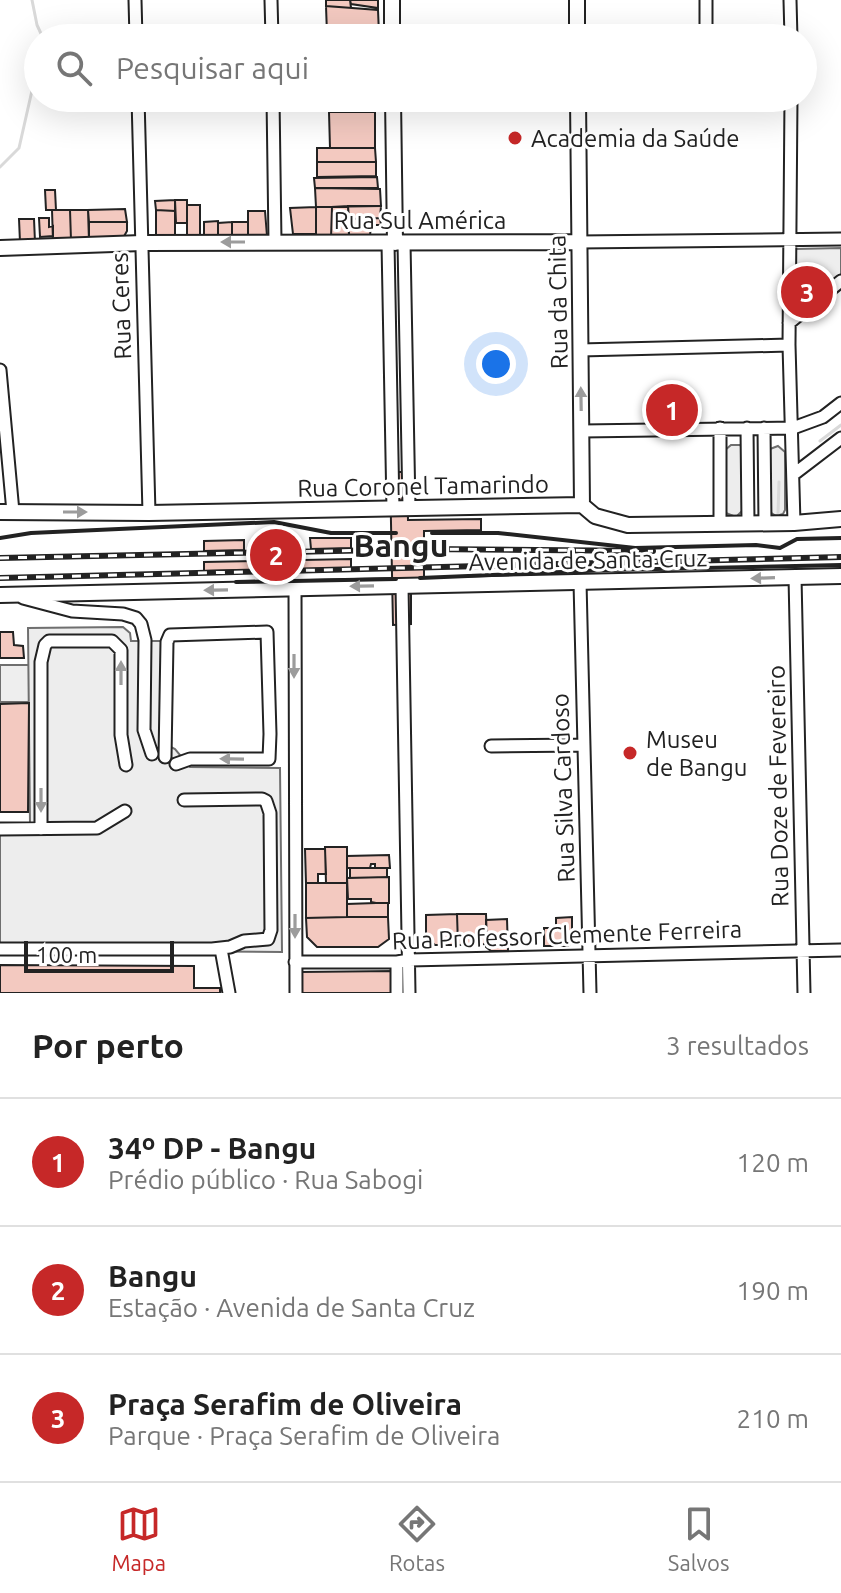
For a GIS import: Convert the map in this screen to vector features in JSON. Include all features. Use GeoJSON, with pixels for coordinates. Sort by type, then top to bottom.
{"type":"FeatureCollection","features":[{"type":"Feature","properties":{"kind":"main road"},"geometry":{"type":"LineString","coordinates":[[392,0],[392,24]]}},
{"type":"Feature","properties":{"kind":"main road"},"geometry":{"type":"LineString","coordinates":[[577,0],[577,24]]}},
{"type":"Feature","properties":{"kind":"main road"},"geometry":{"type":"LineString","coordinates":[[393,112],[396,243]]}},
{"type":"Feature","properties":{"kind":"main road","name":"Rua da Chita"},"geometry":{"type":"LineString","coordinates":[[578,112],[582,505]]}},
{"type":"Feature","properties":{"kind":"main road","name":"Rua Sul América"},"geometry":{"type":"LineString","coordinates":[[0,248],[142,243],[579,242]]}},
{"type":"Feature","properties":{"kind":"main road","name":"Rua Coronel Tamarindo"},"geometry":{"type":"LineString","coordinates":[[6,512],[149,513],[582,505],[595,516],[628,525],[794,523],[841,519]]}},
{"type":"Feature","properties":{"kind":"main road","name":"Avenida de Santa Cruz"},"geometry":{"type":"LineString","coordinates":[[6,595],[841,576]]}},
{"type":"Feature","properties":{"kind":"street"},"geometry":{"type":"LineString","coordinates":[[135,0],[136,24]]}},
{"type":"Feature","properties":{"kind":"street"},"geometry":{"type":"LineString","coordinates":[[271,0],[272,24]]}},
{"type":"Feature","properties":{"kind":"street"},"geometry":{"type":"LineString","coordinates":[[706,0],[706,24]]}},
{"type":"Feature","properties":{"kind":"street"},"geometry":{"type":"LineString","coordinates":[[790,0],[791,24]]}},
{"type":"Feature","properties":{"kind":"street","name":"Rua Ceres"},"geometry":{"type":"LineString","coordinates":[[138,112],[149,513]]}},
{"type":"Feature","properties":{"kind":"street"},"geometry":{"type":"LineString","coordinates":[[273,112],[275,242]]}},
{"type":"Feature","properties":{"kind":"street"},"geometry":{"type":"LineString","coordinates":[[791,112],[789,345],[794,523]]}},
{"type":"Feature","properties":{"kind":"street","name":"Rua Sul América"},"geometry":{"type":"LineString","coordinates":[[579,242],[841,239]]}},
{"type":"Feature","properties":{"kind":"street"},"geometry":{"type":"LineString","coordinates":[[396,243],[399,472]]}},
{"type":"Feature","properties":{"kind":"street"},"geometry":{"type":"LineString","coordinates":[[396,243],[409,508]]}},
{"type":"Feature","properties":{"kind":"street"},"geometry":{"type":"LineString","coordinates":[[393,509],[396,243]]}},
{"type":"Feature","properties":{"kind":"street"},"geometry":{"type":"LineString","coordinates":[[789,323],[841,281]]}},
{"type":"Feature","properties":{"kind":"street"},"geometry":{"type":"LineString","coordinates":[[580,350],[789,345]]}},
{"type":"Feature","properties":{"kind":"street"},"geometry":{"type":"LineString","coordinates":[[0,370],[6,512]]}},
{"type":"Feature","properties":{"kind":"street"},"geometry":{"type":"LineString","coordinates":[[582,431],[793,428],[823,417],[841,403]]}},
{"type":"Feature","properties":{"kind":"street"},"geometry":{"type":"LineString","coordinates":[[720,428],[720,524]]}},
{"type":"Feature","properties":{"kind":"street"},"geometry":{"type":"LineString","coordinates":[[747,428],[748,523]]}},
{"type":"Feature","properties":{"kind":"street"},"geometry":{"type":"LineString","coordinates":[[764,428],[765,523]]}},
{"type":"Feature","properties":{"kind":"street"},"geometry":{"type":"LineString","coordinates":[[794,474],[841,438]]}},
{"type":"Feature","properties":{"kind":"street","name":"Rua Doze de Fevereiro"},"geometry":{"type":"LineString","coordinates":[[795,577],[804,993]]}},
{"type":"Feature","properties":{"kind":"street","name":"Rua Silva Cardoso"},"geometry":{"type":"LineString","coordinates":[[580,582],[590,993]]}},
{"type":"Feature","properties":{"kind":"street"},"geometry":{"type":"LineString","coordinates":[[402,586],[403,961],[409,993]]}},
{"type":"Feature","properties":{"kind":"street"},"geometry":{"type":"LineString","coordinates":[[295,588],[296,993]]}},
{"type":"Feature","properties":{"kind":"street"},"geometry":{"type":"LineString","coordinates":[[6,595],[72,611],[123,614],[136,618],[145,640],[144,730],[152,754]]}},
{"type":"Feature","properties":{"kind":"street"},"geometry":{"type":"LineString","coordinates":[[165,757],[167,642],[170,635],[267,632],[269,759],[190,759],[176,764]]}},
{"type":"Feature","properties":{"kind":"street"},"geometry":{"type":"LineString","coordinates":[[41,829],[41,662],[49,641],[112,641],[118,645],[121,650],[126,765]]}},
{"type":"Feature","properties":{"kind":"street"},"geometry":{"type":"LineString","coordinates":[[491,746],[583,745]]}},
{"type":"Feature","properties":{"kind":"street"},"geometry":{"type":"LineString","coordinates":[[0,949],[221,949],[244,941],[265,940],[270,936],[269,806],[262,799],[184,800]]}},
{"type":"Feature","properties":{"kind":"street"},"geometry":{"type":"LineString","coordinates":[[0,829],[97,828],[125,811]]}},
{"type":"Feature","properties":{"kind":"street"},"geometry":{"type":"LineString","coordinates":[[221,949],[229,993]]}},
{"type":"Feature","properties":{"kind":"street","name":"Rua Professor Clemente Ferreira"},"geometry":{"type":"LineString","coordinates":[[295,962],[841,950]]}},
{"type":"Feature","properties":{"kind":"street"},"geometry":{"type":"LineString","coordinates":[[397,993],[403,961]]}},
{"type":"Feature","properties":{"kind":"shaded area"},"geometry":{"type":"Polygon","coordinates":[[[841,248],[841,274],[796,310],[795,249],[841,248]]]}},
{"type":"Feature","properties":{"kind":"shaded area"},"geometry":{"type":"Polygon","coordinates":[[[731,445],[742,448],[743,510],[736,517],[726,513],[724,451],[731,445]]]}},
{"type":"Feature","properties":{"kind":"shaded area"},"geometry":{"type":"Polygon","coordinates":[[[778,446],[785,452],[785,510],[776,516],[770,512],[770,449],[778,446]]]}},
{"type":"Feature","properties":{"kind":"shaded area"},"geometry":{"type":"Polygon","coordinates":[[[123,627],[130,633],[131,641],[163,641],[163,743],[175,749],[190,767],[280,768],[282,952],[0,950],[0,825],[30,825],[28,628],[123,627]]]}},
{"type":"Feature","properties":{"kind":"shaded area"},"geometry":{"type":"Polygon","coordinates":[[[0,665],[29,665],[29,702],[0,702],[0,665]]]}},
{"type":"Feature","properties":{"kind":"building"},"geometry":{"type":"Polygon","coordinates":[[[326,0],[350,0],[351,8],[326,6],[326,0]]]}},
{"type":"Feature","properties":{"kind":"building"},"geometry":{"type":"Polygon","coordinates":[[[350,0],[378,0],[378,8],[351,4],[350,0]]]}},
{"type":"Feature","properties":{"kind":"building"},"geometry":{"type":"Polygon","coordinates":[[[326,6],[378,10],[379,24],[327,24],[326,6]]]}},
{"type":"Feature","properties":{"kind":"building"},"geometry":{"type":"Polygon","coordinates":[[[329,112],[375,112],[375,148],[330,148],[329,112]]]}},
{"type":"Feature","properties":{"kind":"building"},"geometry":{"type":"Polygon","coordinates":[[[317,148],[375,148],[376,162],[317,162],[317,148]]]}},
{"type":"Feature","properties":{"kind":"building"},"geometry":{"type":"Polygon","coordinates":[[[317,162],[376,162],[376,176],[317,177],[317,162]]]}},
{"type":"Feature","properties":{"kind":"building"},"geometry":{"type":"Polygon","coordinates":[[[377,177],[378,188],[315,188],[314,178],[377,177]]]}},
{"type":"Feature","properties":{"kind":"building"},"geometry":{"type":"Polygon","coordinates":[[[315,188],[380,189],[381,206],[316,207],[315,188]]]}},
{"type":"Feature","properties":{"kind":"building"},"geometry":{"type":"Polygon","coordinates":[[[45,190],[55,190],[56,210],[46,210],[45,190]]]}},
{"type":"Feature","properties":{"kind":"building"},"geometry":{"type":"Polygon","coordinates":[[[175,200],[187,200],[187,223],[176,223],[175,200]]]}},
{"type":"Feature","properties":{"kind":"building"},"geometry":{"type":"Polygon","coordinates":[[[175,200],[175,211],[156,210],[155,201],[175,200]]]}},
{"type":"Feature","properties":{"kind":"building"},"geometry":{"type":"Polygon","coordinates":[[[187,205],[200,205],[200,239],[187,238],[187,205]]]}},
{"type":"Feature","properties":{"kind":"building"},"geometry":{"type":"Polygon","coordinates":[[[348,206],[349,237],[331,238],[332,207],[348,206]]]}},
{"type":"Feature","properties":{"kind":"building"},"geometry":{"type":"Polygon","coordinates":[[[348,206],[381,206],[380,218],[349,219],[348,206]]]}},
{"type":"Feature","properties":{"kind":"building"},"geometry":{"type":"Polygon","coordinates":[[[316,207],[332,207],[331,238],[316,238],[316,207]]]}},
{"type":"Feature","properties":{"kind":"building"},"geometry":{"type":"Polygon","coordinates":[[[316,207],[316,234],[293,234],[290,208],[316,207]]]}},
{"type":"Feature","properties":{"kind":"building"},"geometry":{"type":"Polygon","coordinates":[[[125,209],[127,222],[89,222],[88,210],[125,209]]]}},
{"type":"Feature","properties":{"kind":"building"},"geometry":{"type":"Polygon","coordinates":[[[52,210],[70,210],[71,240],[53,241],[52,210]]]}},
{"type":"Feature","properties":{"kind":"building"},"geometry":{"type":"Polygon","coordinates":[[[70,210],[88,210],[89,241],[71,240],[70,210]]]}},
{"type":"Feature","properties":{"kind":"building"},"geometry":{"type":"Polygon","coordinates":[[[156,210],[175,211],[175,240],[160,239],[156,234],[156,210]]]}},
{"type":"Feature","properties":{"kind":"building"},"geometry":{"type":"Polygon","coordinates":[[[248,211],[265,211],[267,236],[263,240],[248,240],[248,211]]]}},
{"type":"Feature","properties":{"kind":"building"},"geometry":{"type":"Polygon","coordinates":[[[39,218],[49,218],[53,236],[40,237],[39,218]]]}},
{"type":"Feature","properties":{"kind":"building"},"geometry":{"type":"Polygon","coordinates":[[[380,218],[381,225],[349,225],[349,219],[380,218]]]}},
{"type":"Feature","properties":{"kind":"building"},"geometry":{"type":"Polygon","coordinates":[[[19,219],[34,219],[35,242],[20,242],[19,219]]]}},
{"type":"Feature","properties":{"kind":"building"},"geometry":{"type":"Polygon","coordinates":[[[218,221],[218,239],[204,238],[204,222],[218,221]]]}},
{"type":"Feature","properties":{"kind":"building"},"geometry":{"type":"Polygon","coordinates":[[[89,222],[127,222],[127,231],[123,238],[89,241],[89,222]]]}},
{"type":"Feature","properties":{"kind":"building"},"geometry":{"type":"Polygon","coordinates":[[[232,222],[248,222],[248,240],[232,240],[232,222]]]}},
{"type":"Feature","properties":{"kind":"building"},"geometry":{"type":"Polygon","coordinates":[[[232,222],[232,238],[218,239],[218,223],[232,222]]]}},
{"type":"Feature","properties":{"kind":"building"},"geometry":{"type":"Polygon","coordinates":[[[349,225],[371,225],[370,236],[349,237],[349,225]]]}},
{"type":"Feature","properties":{"kind":"building"},"geometry":{"type":"Polygon","coordinates":[[[390,472],[407,472],[408,520],[481,519],[481,530],[424,531],[424,579],[411,579],[411,624],[393,625],[390,472]]]}},
{"type":"Feature","properties":{"kind":"building"},"geometry":{"type":"Polygon","coordinates":[[[310,538],[351,538],[351,548],[311,549],[310,538]]]}},
{"type":"Feature","properties":{"kind":"building"},"geometry":{"type":"Polygon","coordinates":[[[259,539],[295,539],[296,549],[259,550],[259,539]]]}},
{"type":"Feature","properties":{"kind":"building"},"geometry":{"type":"Polygon","coordinates":[[[244,540],[244,550],[204,551],[204,541],[244,540]]]}},
{"type":"Feature","properties":{"kind":"building"},"geometry":{"type":"Polygon","coordinates":[[[351,559],[351,568],[204,571],[204,562],[351,559]]]}},
{"type":"Feature","properties":{"kind":"building"},"geometry":{"type":"Polygon","coordinates":[[[0,632],[13,632],[14,645],[23,646],[24,658],[0,658],[0,632]]]}},
{"type":"Feature","properties":{"kind":"building"},"geometry":{"type":"Polygon","coordinates":[[[29,703],[28,812],[0,812],[0,704],[29,703]]]}},
{"type":"Feature","properties":{"kind":"building"},"geometry":{"type":"Polygon","coordinates":[[[325,847],[347,847],[347,883],[326,883],[325,847]]]}},
{"type":"Feature","properties":{"kind":"building"},"geometry":{"type":"Polygon","coordinates":[[[305,849],[325,849],[326,874],[318,874],[318,883],[306,883],[305,849]]]}},
{"type":"Feature","properties":{"kind":"building"},"geometry":{"type":"Polygon","coordinates":[[[389,855],[390,868],[375,868],[375,864],[371,864],[370,868],[347,868],[347,856],[389,855]]]}},
{"type":"Feature","properties":{"kind":"building"},"geometry":{"type":"Polygon","coordinates":[[[350,868],[387,868],[387,877],[350,878],[350,868]]]}},
{"type":"Feature","properties":{"kind":"building"},"geometry":{"type":"Polygon","coordinates":[[[389,877],[389,903],[348,899],[347,878],[389,877]]]}},
{"type":"Feature","properties":{"kind":"building"},"geometry":{"type":"Polygon","coordinates":[[[306,883],[347,883],[347,917],[306,918],[306,883]]]}},
{"type":"Feature","properties":{"kind":"building"},"geometry":{"type":"Polygon","coordinates":[[[388,903],[388,917],[347,917],[347,904],[388,903]]]}},
{"type":"Feature","properties":{"kind":"building"},"geometry":{"type":"Polygon","coordinates":[[[457,914],[458,945],[435,945],[426,937],[426,915],[457,914]]]}},
{"type":"Feature","properties":{"kind":"building"},"geometry":{"type":"Polygon","coordinates":[[[457,914],[486,914],[487,944],[458,945],[457,914]]]}},
{"type":"Feature","properties":{"kind":"building"},"geometry":{"type":"Polygon","coordinates":[[[388,917],[389,939],[378,947],[317,947],[307,937],[306,918],[388,917]]]}},
{"type":"Feature","properties":{"kind":"building"},"geometry":{"type":"Polygon","coordinates":[[[572,917],[572,942],[568,946],[544,946],[544,928],[556,928],[556,918],[572,917]]]}},
{"type":"Feature","properties":{"kind":"building"},"geometry":{"type":"Polygon","coordinates":[[[507,919],[508,951],[491,951],[486,947],[486,920],[507,919]]]}},
{"type":"Feature","properties":{"kind":"building"},"geometry":{"type":"Polygon","coordinates":[[[0,965],[194,966],[194,988],[220,988],[220,993],[0,993],[0,965]]]}},
{"type":"Feature","properties":{"kind":"building"},"geometry":{"type":"Polygon","coordinates":[[[394,971],[394,993],[299,993],[299,972],[394,971]]]}},
{"type":"Feature","properties":{"kind":"waterway"},"geometry":{"type":"LineString","coordinates":[[32,0],[37,24]]}},
{"type":"Feature","properties":{"kind":"waterway"},"geometry":{"type":"LineString","coordinates":[[0,167],[19,148],[27,112]]}},
{"type":"Feature","properties":{"kind":"waterway"},"geometry":{"type":"LineString","coordinates":[[820,441],[841,425]]}},
{"type":"Feature","properties":{"kind":"waterway"},"geometry":{"type":"LineString","coordinates":[[778,514],[779,482]]}},
{"type":"Feature","properties":{"kind":"railway"},"geometry":{"type":"LineString","coordinates":[[0,558],[427,549],[653,551]]}},
{"type":"Feature","properties":{"kind":"railway"},"geometry":{"type":"LineString","coordinates":[[0,578],[841,557]]}},
{"type":"Feature","properties":{"kind":"wall"},"geometry":{"type":"LineString","coordinates":[[0,538],[31,533],[274,522],[331,533],[396,533]]}},
{"type":"Feature","properties":{"kind":"wall"},"geometry":{"type":"LineString","coordinates":[[432,533],[498,533],[635,548],[756,545],[780,548],[797,539],[841,538]]}},
{"type":"Feature","properties":{"kind":"wall"},"geometry":{"type":"LineString","coordinates":[[420,578],[841,565]]}},
{"type":"Feature","properties":{"kind":"wall"},"geometry":{"type":"LineString","coordinates":[[236,582],[396,579]]}},
{"type":"Feature","properties":{"kind":"place","name":"Academia da Saúde"},"geometry":{"type":"Point","coordinates":[515,138]}},
{"type":"Feature","properties":{"kind":"place","name":"Praça Serafim de Oliveira"},"geometry":{"type":"Point","coordinates":[807,292]}},
{"type":"Feature","properties":{"kind":"place","name":"34º DP - Bangu"},"geometry":{"type":"Point","coordinates":[672,410]}},
{"type":"Feature","properties":{"kind":"place","name":"Bangu"},"geometry":{"type":"Point","coordinates":[276,555]}},
{"type":"Feature","properties":{"kind":"place","name":"Museu de Bangu"},"geometry":{"type":"Point","coordinates":[630,753]}},
{"type":"Feature","properties":{"kind":"district","name":"Bangu"},"geometry":{"type":"Point","coordinates":[401,545]}}]}
